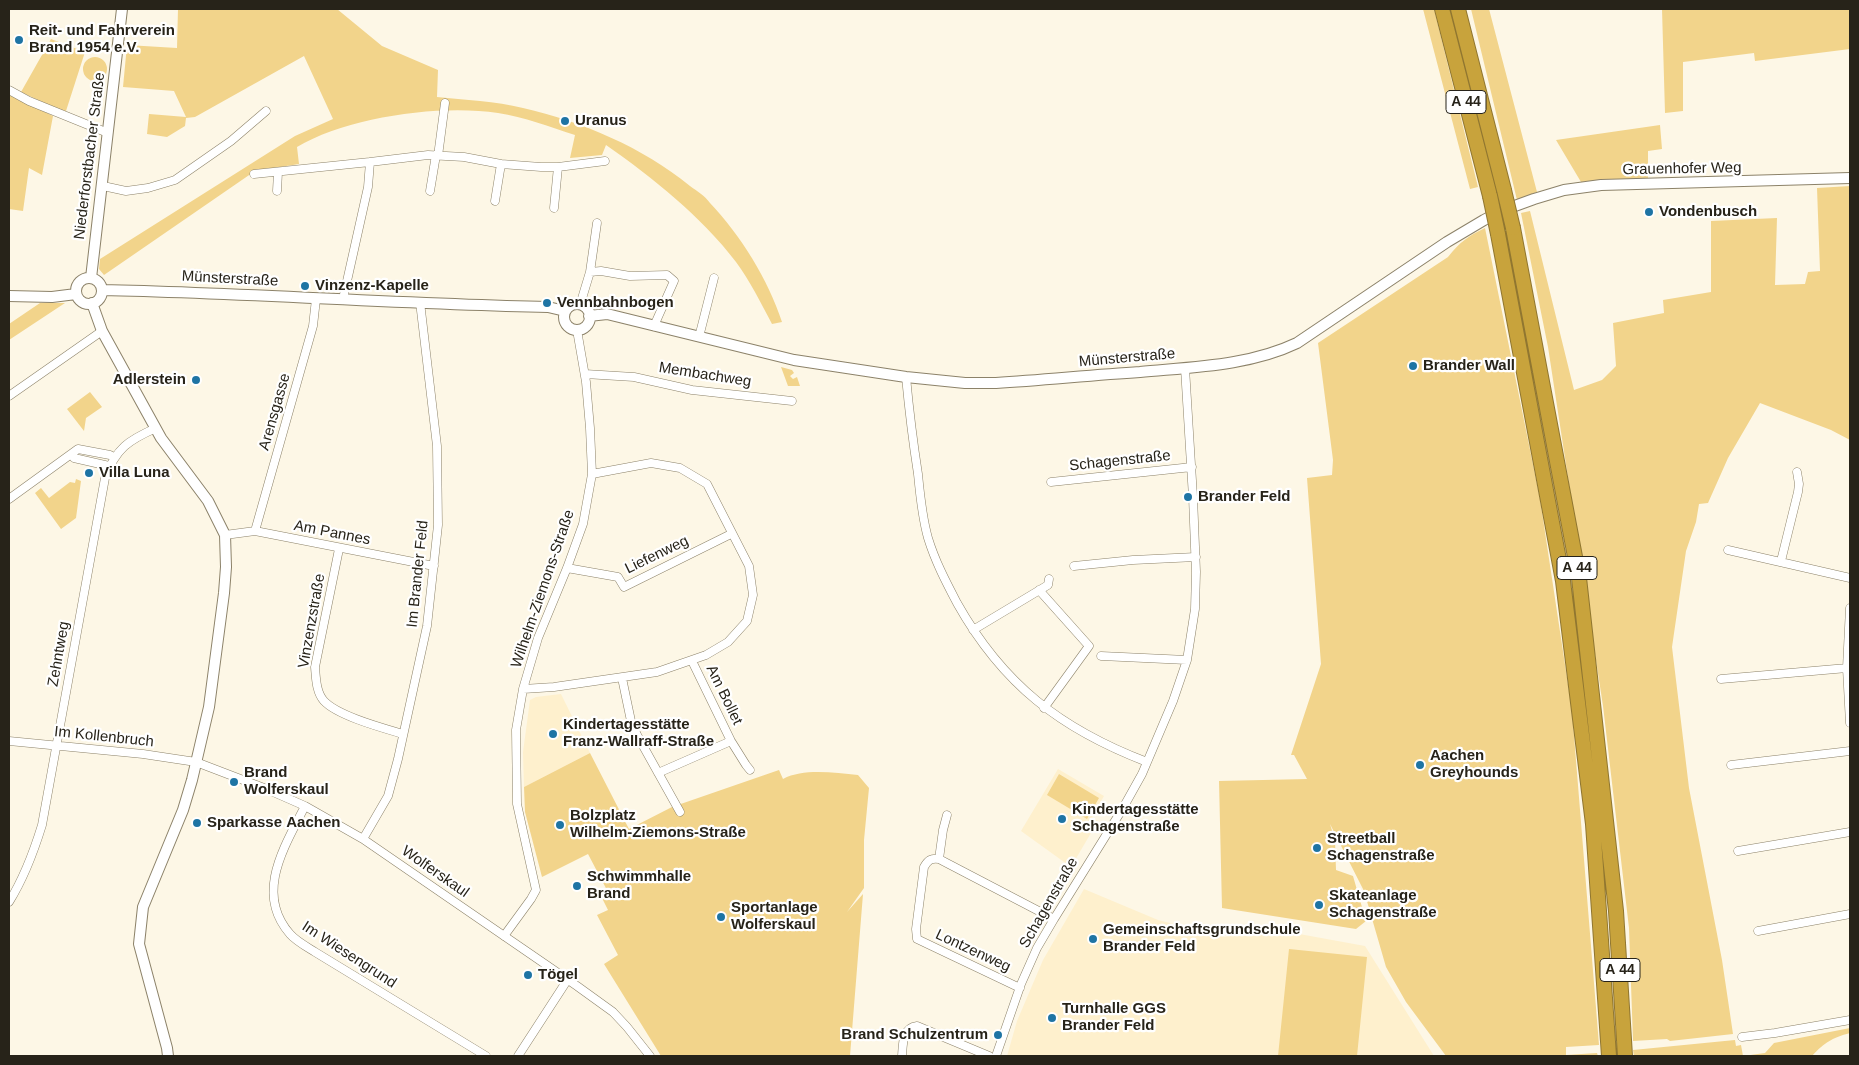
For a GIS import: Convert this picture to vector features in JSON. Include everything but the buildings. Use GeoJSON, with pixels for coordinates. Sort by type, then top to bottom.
{"type":"FeatureCollection","features":[{"type":"Feature","properties":{"kind":"highway","name":"A 44"},"geometry":{"type":"LineString","coordinates":[[1442,9],[1490,196],[1563,581],[1593,824],[1609,1056]]}},
{"type":"Feature","properties":{"kind":"highway","name":"A 44"},"geometry":{"type":"LineString","coordinates":[[1458,9],[1513,228],[1579,578],[1616,911],[1625,1056]]}},
{"type":"Feature","properties":{"kind":"street","name":"Niederforstbacher Straße"},"geometry":{"type":"LineString","coordinates":[[91,278],[122,9]]}},
{"type":"Feature","properties":{"kind":"street"},"geometry":{"type":"LineString","coordinates":[[9,90],[29,101],[108,133]]}},
{"type":"Feature","properties":{"kind":"street"},"geometry":{"type":"LineString","coordinates":[[430,191],[445,103]]}},
{"type":"Feature","properties":{"kind":"street"},"geometry":{"type":"LineString","coordinates":[[103,186],[126,191],[148,188],[175,180],[231,141],[266,111]]}},
{"type":"Feature","properties":{"kind":"street"},"geometry":{"type":"LineString","coordinates":[[254,174],[407,157],[464,157],[501,164],[541,167],[558,167],[605,161]]}},
{"type":"Feature","properties":{"kind":"street"},"geometry":{"type":"LineString","coordinates":[[343,299],[368,187],[370,162]]}},
{"type":"Feature","properties":{"kind":"street"},"geometry":{"type":"LineString","coordinates":[[495,202],[501,164]]}},
{"type":"Feature","properties":{"kind":"street"},"geometry":{"type":"LineString","coordinates":[[554,208],[558,167]]}},
{"type":"Feature","properties":{"kind":"street"},"geometry":{"type":"LineString","coordinates":[[277,190],[278,172]]}},
{"type":"Feature","properties":{"kind":"street","name":"Grauenhofer Weg"},"geometry":{"type":"LineString","coordinates":[[1518,204],[1564,190],[1601,185],[1850,178]]}},
{"type":"Feature","properties":{"kind":"street","name":"Münsterstraße"},"geometry":{"type":"LineString","coordinates":[[589,316],[607,314],[794,360],[906,377],[965,383],[996,384],[1235,362],[1282,351],[1297,343],[1447,242],[1484,220],[1518,204]]}},
{"type":"Feature","properties":{"kind":"street"},"geometry":{"type":"LineString","coordinates":[[580,305],[590,272],[597,223]]}},
{"type":"Feature","properties":{"kind":"street"},"geometry":{"type":"LineString","coordinates":[[590,272],[601,271],[630,276],[667,275],[670,277],[674,281],[654,326]]}},
{"type":"Feature","properties":{"kind":"street"},"geometry":{"type":"LineString","coordinates":[[91,278],[98,282],[102,290],[100,298],[92,303],[82,302],[76,294],[76,289],[80,282],[91,278]]}},
{"type":"Feature","properties":{"kind":"street"},"geometry":{"type":"LineString","coordinates":[[699,336],[714,278]]}},
{"type":"Feature","properties":{"kind":"street","name":"Münsterstraße"},"geometry":{"type":"LineString","coordinates":[[102,290],[548,307],[560,308],[565,311]]}},
{"type":"Feature","properties":{"kind":"street"},"geometry":{"type":"LineString","coordinates":[[9,296],[52,297],[76,294]]}},
{"type":"Feature","properties":{"kind":"street","name":"Arensgasse"},"geometry":{"type":"LineString","coordinates":[[255,531],[314,326],[316,299]]}},
{"type":"Feature","properties":{"kind":"street","name":"Im Brander Feld"},"geometry":{"type":"LineString","coordinates":[[363,839],[388,796],[398,759],[427,626],[434,566],[438,525],[437,446],[420,302]]}},
{"type":"Feature","properties":{"kind":"street"},"geometry":{"type":"LineString","coordinates":[[92,303],[102,331],[156,428],[169,449],[208,501],[225,535],[226,567],[220,633],[209,707],[183,810],[143,907],[138,944],[168,1056]]}},
{"type":"Feature","properties":{"kind":"street"},"geometry":{"type":"LineString","coordinates":[[580,305],[586,309],[589,316],[585,326],[577,330],[572,329],[566,324],[564,318],[565,311],[569,307],[580,305]]}},
{"type":"Feature","properties":{"kind":"street","name":"Wilhelm-Ziemons-Straße"},"geometry":{"type":"LineString","coordinates":[[504,936],[536,890],[517,804],[516,730],[523,689],[538,638],[567,568],[582,524],[592,474],[585,374],[577,330]]}},
{"type":"Feature","properties":{"kind":"street"},"geometry":{"type":"LineString","coordinates":[[9,396],[102,331]]}},
{"type":"Feature","properties":{"kind":"street","name":"Schagenstraße"},"geometry":{"type":"LineString","coordinates":[[996,1056],[1020,988],[1038,948],[1123,808],[1147,762],[1173,701],[1187,660],[1195,606],[1196,557],[1192,467],[1184,368]]}},
{"type":"Feature","properties":{"kind":"street","name":"Membachweg"},"geometry":{"type":"LineString","coordinates":[[585,374],[634,377],[692,390],[792,401]]}},
{"type":"Feature","properties":{"kind":"street"},"geometry":{"type":"LineString","coordinates":[[906,377],[923,512],[929,539],[946,583],[973,630],[1004,670],[1044,708],[1078,731],[1105,745],[1147,762]]}},
{"type":"Feature","properties":{"kind":"street","name":"Zehntweg"},"geometry":{"type":"LineString","coordinates":[[9,902],[24,873],[42,825],[102,490],[109,466],[114,457],[128,442],[156,428]]}},
{"type":"Feature","properties":{"kind":"street"},"geometry":{"type":"LineString","coordinates":[[9,499],[78,449],[114,457]]}},
{"type":"Feature","properties":{"kind":"street"},"geometry":{"type":"LineString","coordinates":[[71,454],[74,458],[109,466]]}},
{"type":"Feature","properties":{"kind":"street"},"geometry":{"type":"LineString","coordinates":[[523,689],[658,672],[692,661],[728,642],[747,621],[753,595],[749,566],[707,484],[680,468],[651,463],[592,474]]}},
{"type":"Feature","properties":{"kind":"street","name":"Schagenstraße"},"geometry":{"type":"LineString","coordinates":[[1051,482],[1192,467]]}},
{"type":"Feature","properties":{"kind":"street"},"geometry":{"type":"LineString","coordinates":[[1781,562],[1798,492],[1797,472]]}},
{"type":"Feature","properties":{"kind":"street","name":"Am Pannes"},"geometry":{"type":"LineString","coordinates":[[225,535],[255,531],[339,549],[434,566]]}},
{"type":"Feature","properties":{"kind":"street","name":"Liefenweg"},"geometry":{"type":"LineString","coordinates":[[567,568],[618,577],[624,586],[731,534]]}},
{"type":"Feature","properties":{"kind":"street","name":"Vinzenzstraße"},"geometry":{"type":"LineString","coordinates":[[339,549],[315,667],[317,687],[324,701],[343,713],[403,734]]}},
{"type":"Feature","properties":{"kind":"street"},"geometry":{"type":"LineString","coordinates":[[1728,550],[1850,578]]}},
{"type":"Feature","properties":{"kind":"street"},"geometry":{"type":"LineString","coordinates":[[1074,566],[1133,560],[1196,557]]}},
{"type":"Feature","properties":{"kind":"street"},"geometry":{"type":"LineString","coordinates":[[973,630],[1048,585],[1050,579]]}},
{"type":"Feature","properties":{"kind":"street"},"geometry":{"type":"LineString","coordinates":[[1039,590],[1089,646],[1044,708]]}},
{"type":"Feature","properties":{"kind":"street"},"geometry":{"type":"LineString","coordinates":[[1850,608],[1847,668],[1850,723]]}},
{"type":"Feature","properties":{"kind":"street"},"geometry":{"type":"LineString","coordinates":[[1101,656],[1187,660]]}},
{"type":"Feature","properties":{"kind":"street","name":"Am Bollet"},"geometry":{"type":"LineString","coordinates":[[692,661],[732,741],[750,770]]}},
{"type":"Feature","properties":{"kind":"street"},"geometry":{"type":"LineString","coordinates":[[1721,679],[1847,668]]}},
{"type":"Feature","properties":{"kind":"street"},"geometry":{"type":"LineString","coordinates":[[622,678],[631,721],[680,812]]}},
{"type":"Feature","properties":{"kind":"street","name":"Am Bollet"},"geometry":{"type":"LineString","coordinates":[[658,774],[732,741]]}},
{"type":"Feature","properties":{"kind":"street","name":"Im Kollenbruch"},"geometry":{"type":"LineString","coordinates":[[9,742],[143,754],[196,762]]}},
{"type":"Feature","properties":{"kind":"street"},"geometry":{"type":"LineString","coordinates":[[1731,765],[1850,751]]}},
{"type":"Feature","properties":{"kind":"street","name":"Wolferskaul"},"geometry":{"type":"LineString","coordinates":[[196,762],[305,806],[363,839],[568,979],[613,1012],[628,1027],[650,1056]]}},
{"type":"Feature","properties":{"kind":"street","name":"Im Wiesengrund"},"geometry":{"type":"LineString","coordinates":[[305,806],[282,853],[274,880],[273,902],[279,920],[291,936],[315,952],[486,1056]]}},
{"type":"Feature","properties":{"kind":"street"},"geometry":{"type":"LineString","coordinates":[[947,815],[942,830],[939,859],[1054,919]]}},
{"type":"Feature","properties":{"kind":"street"},"geometry":{"type":"LineString","coordinates":[[1738,852],[1850,832]]}},
{"type":"Feature","properties":{"kind":"street","name":"Lontzenweg"},"geometry":{"type":"LineString","coordinates":[[939,859],[933,858],[928,860],[924,867],[916,929],[917,939],[1020,988]]}},
{"type":"Feature","properties":{"kind":"street"},"geometry":{"type":"LineString","coordinates":[[1758,931],[1850,914]]}},
{"type":"Feature","properties":{"kind":"street"},"geometry":{"type":"LineString","coordinates":[[518,1056],[568,979]]}},
{"type":"Feature","properties":{"kind":"street"},"geometry":{"type":"LineString","coordinates":[[1742,1037],[1850,1020]]}},
{"type":"Feature","properties":{"kind":"street"},"geometry":{"type":"LineString","coordinates":[[902,1056],[905,1034],[909,1028],[917,1026],[989,1056]]}},
{"type":"Feature","properties":{"kind":"shaded area"},"geometry":{"type":"Polygon","coordinates":[[[178,9],[337,9],[382,46],[438,70],[437,97],[523,108],[590,129],[632,148],[672,172],[708,200],[743,244],[769,290],[782,322],[772,324],[741,269],[708,229],[659,184],[606,145],[602,155],[570,158],[575,135],[517,117],[475,111],[449,110],[394,115],[341,128],[318,137],[297,147],[299,164],[255,171],[104,275],[99,269],[100,259],[295,136],[333,119],[304,56],[195,117],[186,118],[185,126],[167,137],[147,134],[149,114],[186,117],[174,91],[123,87],[127,45],[177,48],[178,9]]]}},
{"type":"Feature","properties":{"kind":"shaded area"},"geometry":{"type":"Polygon","coordinates":[[[1423,9],[1434,9],[1478,187],[1470,189],[1423,9]]]}},
{"type":"Feature","properties":{"kind":"shaded area"},"geometry":{"type":"Polygon","coordinates":[[[1471,9],[1489,9],[1537,192],[1517,200],[1471,9]]]}},
{"type":"Feature","properties":{"kind":"shaded area"},"geometry":{"type":"Polygon","coordinates":[[[1662,9],[1850,9],[1850,49],[1755,61],[1754,53],[1683,62],[1683,111],[1665,113],[1662,9]]]}},
{"type":"Feature","properties":{"kind":"shaded area"},"geometry":{"type":"Polygon","coordinates":[[[51,39],[85,52],[66,111],[59,110],[21,92],[51,39]]]}},
{"type":"Feature","properties":{"kind":"shaded area"},"geometry":{"type":"Polygon","coordinates":[[[95,57],[103,61],[107,69],[103,77],[95,81],[87,77],[83,69],[87,61],[95,57]]]}},
{"type":"Feature","properties":{"kind":"shaded area"},"geometry":{"type":"Polygon","coordinates":[[[9,93],[53,116],[42,175],[29,168],[23,211],[9,209],[9,93]]]}},
{"type":"Feature","properties":{"kind":"shaded area"},"geometry":{"type":"Polygon","coordinates":[[[1660,125],[1662,149],[1648,151],[1648,178],[1581,182],[1556,140],[1660,125]]]}},
{"type":"Feature","properties":{"kind":"shaded area"},"geometry":{"type":"Polygon","coordinates":[[[1850,186],[1850,440],[1831,430],[1760,403],[1728,458],[1708,503],[1699,504],[1696,522],[1686,551],[1672,647],[1689,788],[1722,960],[1733,1034],[1670,1041],[1667,1039],[1633,1041],[1629,928],[1603,706],[1548,347],[1521,213],[1530,211],[1574,390],[1602,380],[1616,366],[1613,323],[1664,313],[1663,300],[1711,292],[1711,221],[1777,218],[1775,285],[1805,284],[1808,272],[1820,271],[1817,188],[1850,186]]]}},
{"type":"Feature","properties":{"kind":"shaded area"},"geometry":{"type":"Polygon","coordinates":[[[1485,228],[1540,499],[1572,711],[1599,1045],[1566,1047],[1566,1055],[1597,1053],[1598,1056],[1446,1056],[1406,1002],[1386,967],[1364,891],[1330,824],[1335,840],[1336,870],[1353,876],[1366,921],[1356,929],[1222,908],[1219,781],[1307,779],[1294,755],[1291,755],[1321,664],[1307,478],[1332,475],[1333,460],[1318,343],[1448,257],[1456,247],[1485,228]]]}},
{"type":"Feature","properties":{"kind":"shaded area"},"geometry":{"type":"Polygon","coordinates":[[[40,303],[65,303],[9,340],[9,324],[40,303]]]}},
{"type":"Feature","properties":{"kind":"shaded area"},"geometry":{"type":"Polygon","coordinates":[[[781,367],[792,370],[794,373],[790,376],[793,379],[797,377],[800,386],[788,386],[781,367]]]}},
{"type":"Feature","properties":{"kind":"shaded area"},"geometry":{"type":"Polygon","coordinates":[[[90,392],[102,407],[86,418],[84,431],[67,409],[90,392]]]}},
{"type":"Feature","properties":{"kind":"shaded area"},"geometry":{"type":"Polygon","coordinates":[[[76,479],[81,481],[76,518],[61,529],[35,493],[41,488],[49,498],[70,482],[75,483],[76,479]]]}},
{"type":"Feature","properties":{"kind":"shaded area","name":"Kindertagesstätte Franz-Wallraff-Straße"},"geometry":{"type":"Polygon","coordinates":[[[561,694],[590,753],[524,787],[523,752],[530,700],[536,697],[561,694]]]}},
{"type":"Feature","properties":{"kind":"shaded area","name":"Sportanlage Wolferskaul"},"geometry":{"type":"Polygon","coordinates":[[[590,753],[629,829],[672,807],[779,770],[783,779],[800,773],[810,772],[858,775],[869,788],[864,840],[864,888],[847,912],[863,894],[850,1056],[661,1056],[604,964],[618,955],[597,915],[608,910],[602,898],[609,894],[588,854],[542,877],[525,812],[524,787],[590,753]]]}},
{"type":"Feature","properties":{"kind":"shaded area","name":"Kindertagesstätte Schagenstraße"},"geometry":{"type":"Polygon","coordinates":[[[1058,769],[1104,796],[1092,817],[1098,821],[1071,867],[1021,831],[1058,769]]]}},
{"type":"Feature","properties":{"kind":"shaded area"},"geometry":{"type":"Polygon","coordinates":[[[1059,774],[1099,798],[1087,819],[1047,795],[1059,774]]]}},
{"type":"Feature","properties":{"kind":"shaded area"},"geometry":{"type":"Polygon","coordinates":[[[1084,889],[1158,920],[1225,937],[1261,927],[1365,946],[1434,1056],[1007,1056],[1017,1021],[1043,960],[1084,889]]]}},
{"type":"Feature","properties":{"kind":"shaded area"},"geometry":{"type":"Polygon","coordinates":[[[1289,949],[1367,957],[1357,1056],[1278,1056],[1289,949]]]}},
{"type":"Feature","properties":{"kind":"shaded area"},"geometry":{"type":"Polygon","coordinates":[[[1850,1028],[1850,1033],[1829,1041],[1812,1056],[1743,1056],[1765,1053],[1774,1043],[1850,1028]]]}},
{"type":"Feature","properties":{"kind":"shaded area"},"geometry":{"type":"Polygon","coordinates":[[[1735,1040],[1736,1046],[1741,1045],[1743,1056],[1634,1056],[1633,1050],[1735,1040]]]}},
{"type":"Feature","properties":{"kind":"place","name":"Reit- und Fahrverein Brand 1954 e.V."},"geometry":{"type":"Point","coordinates":[19,40]}},
{"type":"Feature","properties":{"kind":"place","name":"Uranus"},"geometry":{"type":"Point","coordinates":[565,121]}},
{"type":"Feature","properties":{"kind":"place","name":"Vondenbusch"},"geometry":{"type":"Point","coordinates":[1649,212]}},
{"type":"Feature","properties":{"kind":"place","name":"Vinzenz-Kapelle"},"geometry":{"type":"Point","coordinates":[305,286]}},
{"type":"Feature","properties":{"kind":"place","name":"Vennbahnbogen"},"geometry":{"type":"Point","coordinates":[547,303]}},
{"type":"Feature","properties":{"kind":"place","name":"Brander Wall"},"geometry":{"type":"Point","coordinates":[1413,366]}},
{"type":"Feature","properties":{"kind":"place","name":"Adlerstein"},"geometry":{"type":"Point","coordinates":[196,380]}},
{"type":"Feature","properties":{"kind":"place","name":"Villa Luna"},"geometry":{"type":"Point","coordinates":[89,473]}},
{"type":"Feature","properties":{"kind":"place","name":"Brander Feld"},"geometry":{"type":"Point","coordinates":[1188,497]}},
{"type":"Feature","properties":{"kind":"place","name":"Kindertagesstätte Franz-Wallraff-Straße"},"geometry":{"type":"Point","coordinates":[553,734]}},
{"type":"Feature","properties":{"kind":"place","name":"Aachen Greyhounds"},"geometry":{"type":"Point","coordinates":[1420,765]}},
{"type":"Feature","properties":{"kind":"place","name":"Brand Wolferskaul"},"geometry":{"type":"Point","coordinates":[234,782]}},
{"type":"Feature","properties":{"kind":"place","name":"Kindertagesstätte Schagenstraße"},"geometry":{"type":"Point","coordinates":[1062,819]}},
{"type":"Feature","properties":{"kind":"place","name":"Sparkasse Aachen"},"geometry":{"type":"Point","coordinates":[197,823]}},
{"type":"Feature","properties":{"kind":"place","name":"Bolzplatz Wilhelm-Ziemons-Straße"},"geometry":{"type":"Point","coordinates":[560,825]}},
{"type":"Feature","properties":{"kind":"place","name":"Streetball Schagenstraße"},"geometry":{"type":"Point","coordinates":[1317,848]}},
{"type":"Feature","properties":{"kind":"place","name":"Schwimmhalle Brand"},"geometry":{"type":"Point","coordinates":[577,886]}},
{"type":"Feature","properties":{"kind":"place","name":"Skateanlage Schagenstraße"},"geometry":{"type":"Point","coordinates":[1319,905]}},
{"type":"Feature","properties":{"kind":"place","name":"Sportanlage Wolferskaul"},"geometry":{"type":"Point","coordinates":[721,917]}},
{"type":"Feature","properties":{"kind":"place","name":"Gemeinschaftsgrundschule Brander Feld"},"geometry":{"type":"Point","coordinates":[1093,939]}},
{"type":"Feature","properties":{"kind":"place","name":"Tögel"},"geometry":{"type":"Point","coordinates":[528,975]}},
{"type":"Feature","properties":{"kind":"place","name":"Turnhalle GGS Brander Feld"},"geometry":{"type":"Point","coordinates":[1052,1018]}},
{"type":"Feature","properties":{"kind":"place","name":"Brand Schulzentrum"},"geometry":{"type":"Point","coordinates":[998,1035]}}]}
